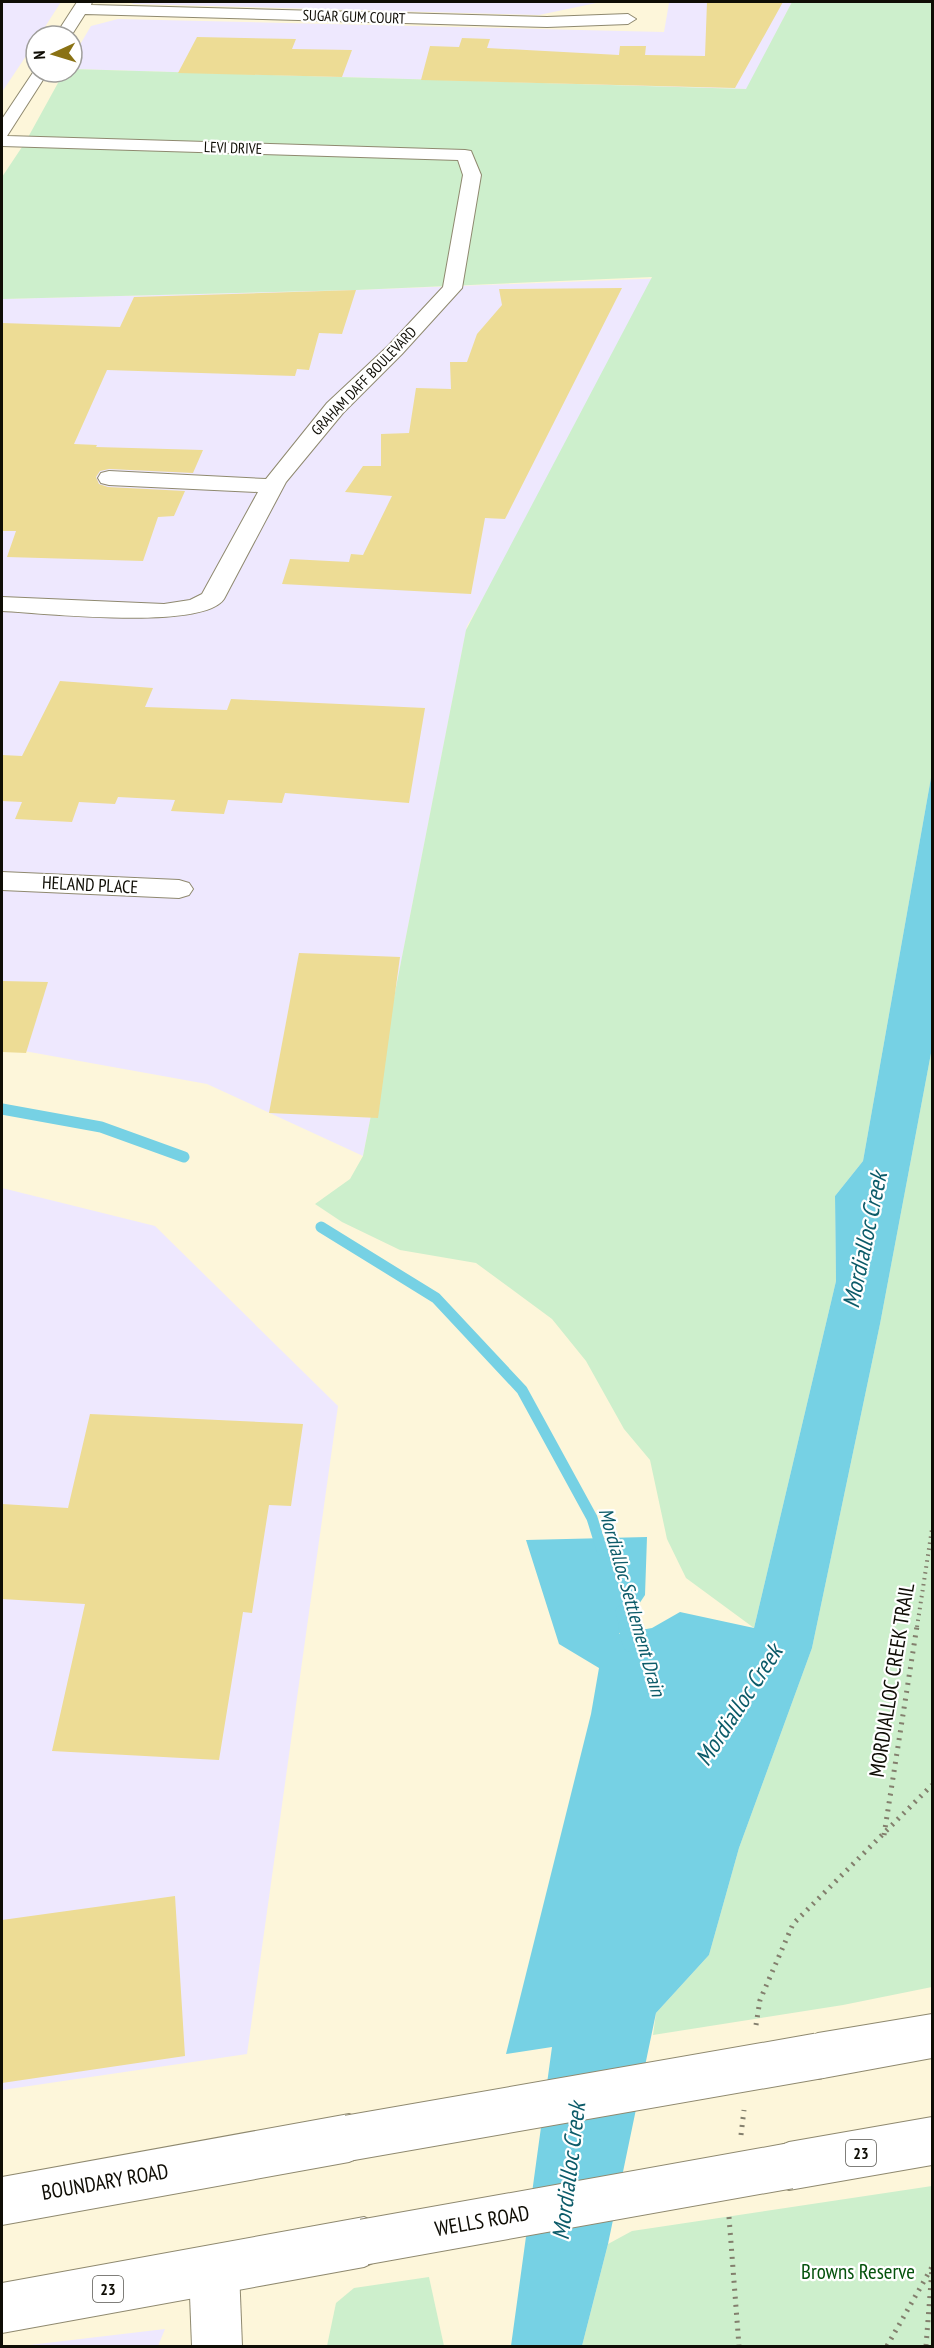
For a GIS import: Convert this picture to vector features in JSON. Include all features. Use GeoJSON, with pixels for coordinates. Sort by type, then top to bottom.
{"type":"FeatureCollection","features":[{"type":"Feature","properties":{"kind":"street","name":"SUGAR GUM COURT"},"geometry":{"type":"LineString","coordinates":[[83,5],[547,22],[628,19]]}},
{"type":"Feature","properties":{"kind":"street"},"geometry":{"type":"LineString","coordinates":[[71,24],[83,5]]}},
{"type":"Feature","properties":{"kind":"street"},"geometry":{"type":"LineString","coordinates":[[2,132],[32,84]]}},
{"type":"Feature","properties":{"kind":"street","name":"LEVI DRIVE"},"geometry":{"type":"LineString","coordinates":[[2,141],[465,154]]}},
{"type":"Feature","properties":{"kind":"street","name":"GRAHAM DAFF BOULEVARD"},"geometry":{"type":"LineString","coordinates":[[2,604],[164,611],[196,607],[212,599],[273,486],[335,408],[395,350],[453,288],[472,175],[465,154]]}},
{"type":"Feature","properties":{"kind":"street"},"geometry":{"type":"LineString","coordinates":[[109,478],[273,486]]}},
{"type":"Feature","properties":{"kind":"street","name":"HELAND PLACE"},"geometry":{"type":"LineString","coordinates":[[2,881],[179,889]]}},
{"type":"Feature","properties":{"kind":"street","name":"BOUNDARY ROAD"},"geometry":{"type":"LineString","coordinates":[[2,2201],[349,2138],[933,2037]]}},
{"type":"Feature","properties":{"kind":"street","name":"WELLS ROAD"},"geometry":{"type":"LineString","coordinates":[[213,2270],[933,2141]]}},
{"type":"Feature","properties":{"kind":"street"},"geometry":{"type":"LineString","coordinates":[[213,2270],[217,2346]]}},
{"type":"Feature","properties":{"kind":"street","name":"23"},"geometry":{"type":"LineString","coordinates":[[2,2308],[213,2270]]}},
{"type":"Feature","properties":{"kind":"path","name":"MORDIALLOC CREEK TRAIL"},"geometry":{"type":"LineString","coordinates":[[933,1529],[884,1836],[933,1785]]}},
{"type":"Feature","properties":{"kind":"path"},"geometry":{"type":"LineString","coordinates":[[886,2346],[932,2267]]}},
{"type":"Feature","properties":{"kind":"path"},"geometry":{"type":"LineString","coordinates":[[926,2346],[932,2267]]}},
{"type":"Feature","properties":{"kind":"shaded area"},"geometry":{"type":"Polygon","coordinates":[[[2,2],[61,2],[47,24],[24,24],[24,59],[2,92],[2,2]]]}},
{"type":"Feature","properties":{"kind":"shaded area"},"geometry":{"type":"Polygon","coordinates":[[[128,2],[601,2],[539,15],[134,4],[128,2]]]}},
{"type":"Feature","properties":{"kind":"shaded area"},"geometry":{"type":"Polygon","coordinates":[[[611,2],[792,2],[747,89],[84,69],[84,38],[91,26],[118,19],[664,32],[669,3],[611,2]]]}},
{"type":"Feature","properties":{"kind":"shaded area"},"geometry":{"type":"Polygon","coordinates":[[[667,278],[467,626],[363,1156],[207,1084],[2,1047],[2,299],[356,290],[667,278]]]}},
{"type":"Feature","properties":{"kind":"shaded area"},"geometry":{"type":"Polygon","coordinates":[[[2,1188],[155,1226],[338,1406],[247,2054],[2,2090],[2,1188]]]}},
{"type":"Feature","properties":{"kind":"shaded area"},"geometry":{"type":"Polygon","coordinates":[[[165,2329],[158,2346],[21,2346],[165,2329]]]}},
{"type":"Feature","properties":{"kind":"green space"},"geometry":{"type":"Polygon","coordinates":[[[792,2],[932,2],[932,772],[863,1161],[835,1196],[836,1281],[754,1628],[686,1578],[667,1539],[650,1460],[624,1429],[586,1361],[552,1319],[476,1263],[400,1250],[342,1222],[315,1204],[350,1179],[363,1156],[466,630],[652,277],[356,290],[2,299],[2,177],[26,141],[57,84],[84,84],[84,69],[746,89],[792,2]]]}},
{"type":"Feature","properties":{"kind":"green space"},"geometry":{"type":"Polygon","coordinates":[[[932,1048],[932,1987],[843,2005],[653,2035],[656,2013],[709,1955],[739,1848],[812,1648],[880,1324],[932,1048]]]}},
{"type":"Feature","properties":{"kind":"green space","name":"Browns Reserve"},"geometry":{"type":"Polygon","coordinates":[[[932,2186],[932,2346],[582,2346],[608,2244],[632,2231],[932,2186]]]}},
{"type":"Feature","properties":{"kind":"green space"},"geometry":{"type":"Polygon","coordinates":[[[429,2277],[444,2346],[327,2346],[336,2303],[354,2288],[429,2277]]]}},
{"type":"Feature","properties":{"kind":"water","name":"Mordialloc Creek"},"geometry":{"type":"Polygon","coordinates":[[[932,772],[932,1048],[880,1324],[812,1648],[739,1848],[709,1955],[656,2013],[608,2244],[582,2346],[511,2346],[552,2047],[506,2054],[591,1714],[599,1668],[559,1644],[526,1540],[647,1537],[645,1595],[619,1634],[652,1628],[680,1612],[754,1628],[836,1281],[835,1196],[863,1161],[932,772]]]}},
{"type":"Feature","properties":{"kind":"building"},"geometry":{"type":"Polygon","coordinates":[[[707,2],[783,2],[735,88],[421,80],[430,46],[459,47],[462,38],[490,39],[487,48],[619,55],[620,46],[646,46],[645,55],[705,56],[707,2]]]}},
{"type":"Feature","properties":{"kind":"building"},"geometry":{"type":"Polygon","coordinates":[[[197,37],[296,39],[292,49],[352,50],[342,77],[178,73],[197,37]]]}},
{"type":"Feature","properties":{"kind":"building"},"geometry":{"type":"Polygon","coordinates":[[[622,288],[505,519],[485,518],[471,594],[282,584],[290,559],[349,562],[351,554],[363,555],[392,496],[345,492],[363,466],[381,466],[381,434],[409,433],[416,388],[451,389],[450,362],[467,362],[477,334],[502,305],[499,289],[622,288]]]}},
{"type":"Feature","properties":{"kind":"building"},"geometry":{"type":"Polygon","coordinates":[[[356,290],[342,334],[319,333],[309,370],[297,369],[295,376],[107,370],[74,444],[97,445],[96,447],[203,450],[193,473],[109,469],[100,471],[96,477],[99,484],[108,487],[185,491],[174,516],[158,517],[143,561],[7,557],[16,531],[2,531],[2,323],[120,327],[134,297],[356,290]]]}},
{"type":"Feature","properties":{"kind":"building"},"geometry":{"type":"Polygon","coordinates":[[[60,681],[153,688],[145,707],[227,710],[231,699],[425,708],[409,803],[285,793],[282,803],[228,800],[224,814],[171,811],[175,800],[118,797],[115,804],[79,802],[72,822],[15,819],[22,802],[2,801],[2,755],[22,756],[60,681]]]}},
{"type":"Feature","properties":{"kind":"building"},"geometry":{"type":"Polygon","coordinates":[[[299,953],[400,957],[378,1118],[269,1113],[299,953]]]}},
{"type":"Feature","properties":{"kind":"building"},"geometry":{"type":"Polygon","coordinates":[[[2,981],[48,982],[26,1053],[2,1052],[2,981]]]}},
{"type":"Feature","properties":{"kind":"building"},"geometry":{"type":"Polygon","coordinates":[[[90,1414],[303,1424],[291,1506],[269,1505],[252,1613],[243,1612],[219,1760],[52,1751],[85,1604],[2,1599],[2,1504],[68,1508],[90,1414]]]}},
{"type":"Feature","properties":{"kind":"building"},"geometry":{"type":"Polygon","coordinates":[[[175,1896],[185,2056],[2,2083],[2,1920],[175,1896]]]}},
{"type":"Feature","properties":{"kind":"waterway","name":"Mordialloc Settlement Drain"},"geometry":{"type":"LineString","coordinates":[[2,1109],[101,1127],[184,1157]]}},
{"type":"Feature","properties":{"kind":"waterway","name":"Mordialloc Settlement Drain"},"geometry":{"type":"LineString","coordinates":[[321,1227],[436,1298],[522,1390],[592,1518],[602,1550]]}},
{"type":"Feature","properties":{"kind":"waterway","name":"Mordialloc Settlement Drain"},"geometry":{"type":"LineString","coordinates":[[621,1611],[625,1627]]}},
{"type":"Feature","properties":{"kind":"waterway","name":"Mordialloc Settlement Drain"},"geometry":{"type":"LineString","coordinates":[[625,1626],[630,1645]]}}]}
